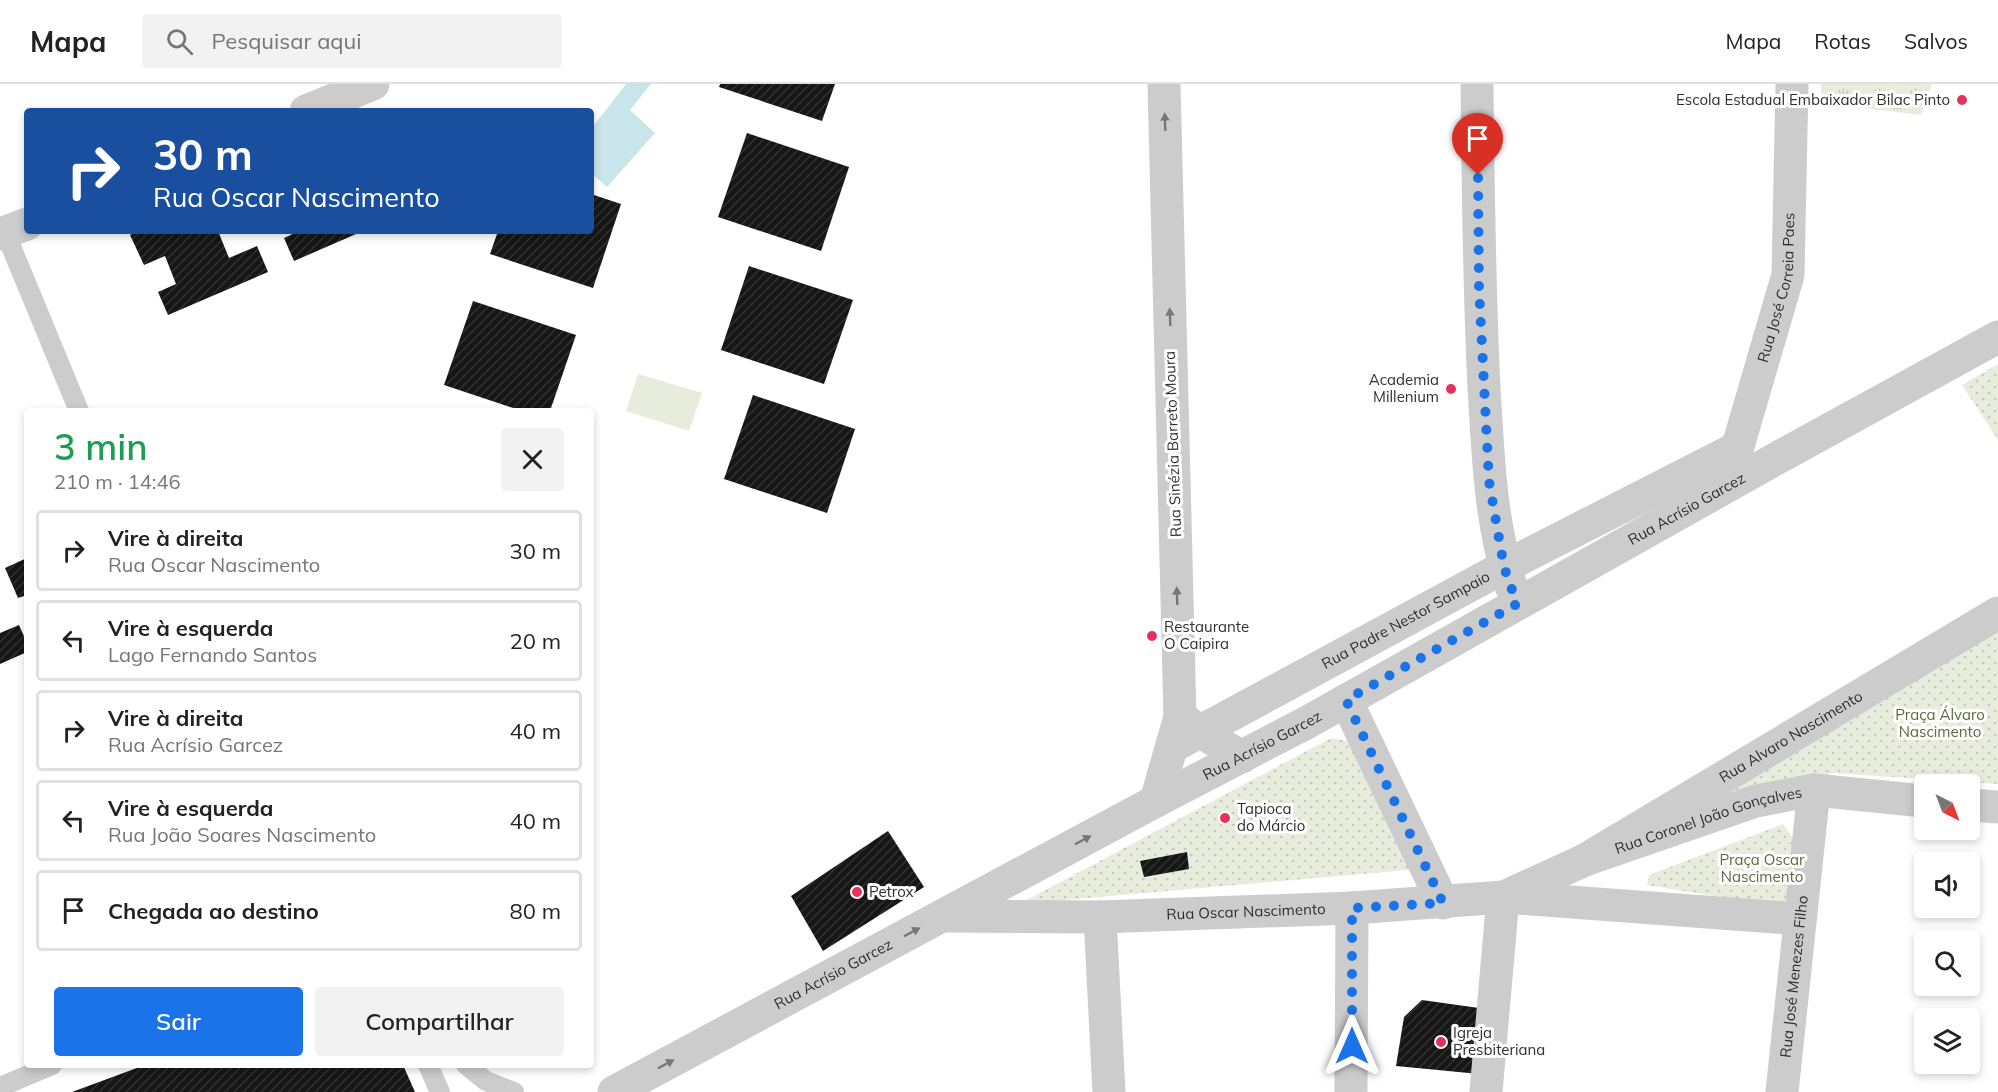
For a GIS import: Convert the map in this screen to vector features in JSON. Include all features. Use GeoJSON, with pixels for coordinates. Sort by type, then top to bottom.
{"type":"FeatureCollection","features":[{"type":"Feature","properties":{"kind":"street"},"geometry":{"type":"LineString","coordinates":[[313,108],[373,84]]}},
{"type":"Feature","properties":{"kind":"street","name":"Rua Sinézia Barreto Moura"},"geometry":{"type":"LineString","coordinates":[[1156,801],[1184,732],[1164,84]]}},
{"type":"Feature","properties":{"kind":"street"},"geometry":{"type":"LineString","coordinates":[[1477,84],[1479,288],[1489,481],[1504,567],[1517,604]]}},
{"type":"Feature","properties":{"kind":"street","name":"Rua José Correia Paes"},"geometry":{"type":"LineString","coordinates":[[1726,486],[1788,275],[1792,84]]}},
{"type":"Feature","properties":{"kind":"street","name":"Rua Acrísio Garcez"},"geometry":{"type":"LineString","coordinates":[[614,1092],[1242,757],[1726,486],[1998,337]]}},
{"type":"Feature","properties":{"kind":"street","name":"Rua Padre Nestor Sampaio"},"geometry":{"type":"LineString","coordinates":[[1184,732],[1737,448]]}},
{"type":"Feature","properties":{"kind":"street","name":"Rua Alvaro Nascimento"},"geometry":{"type":"LineString","coordinates":[[1585,860],[1998,613]]}},
{"type":"Feature","properties":{"kind":"street"},"geometry":{"type":"LineString","coordinates":[[1346,700],[1443,903]]}},
{"type":"Feature","properties":{"kind":"street"},"geometry":{"type":"LineString","coordinates":[[1184,732],[1242,757]]}},
{"type":"Feature","properties":{"kind":"street","name":"Rua Coronel João Gonçalves"},"geometry":{"type":"LineString","coordinates":[[1503,897],[1585,860],[1756,801],[1814,790],[1914,800]]}},
{"type":"Feature","properties":{"kind":"street","name":"Rua José Menezes Filho"},"geometry":{"type":"LineString","coordinates":[[1782,1092],[1814,790]]}},
{"type":"Feature","properties":{"kind":"street"},"geometry":{"type":"LineString","coordinates":[[1980,806],[1998,807]]}},
{"type":"Feature","properties":{"kind":"street"},"geometry":{"type":"LineString","coordinates":[[1486,1092],[1503,897]]}},
{"type":"Feature","properties":{"kind":"street","name":"Rua Oscar Nascimento"},"geometry":{"type":"LineString","coordinates":[[943,916],[1100,917],[1352,908],[1503,897],[1800,919]]}},
{"type":"Feature","properties":{"kind":"street"},"geometry":{"type":"LineString","coordinates":[[1351,1092],[1352,908]]}},
{"type":"Feature","properties":{"kind":"street"},"geometry":{"type":"LineString","coordinates":[[1100,917],[1108,1092]]}},
{"type":"Feature","properties":{"kind":"lane"},"geometry":{"type":"LineString","coordinates":[[11,230],[78,408]]}},
{"type":"Feature","properties":{"kind":"lane"},"geometry":{"type":"LineString","coordinates":[[0,1087],[45,1068]]}},
{"type":"Feature","properties":{"kind":"lane"},"geometry":{"type":"LineString","coordinates":[[429,1068],[440,1092]]}},
{"type":"Feature","properties":{"kind":"lane"},"geometry":{"type":"LineString","coordinates":[[470,1068],[486,1081],[514,1092]]}},
{"type":"Feature","properties":{"kind":"green space"},"geometry":{"type":"Polygon","coordinates":[[[1821,84],[1932,84],[1921,115],[1821,103],[1821,84]]]}},
{"type":"Feature","properties":{"kind":"green space"},"geometry":{"type":"Polygon","coordinates":[[[1998,364],[1998,440],[1962,385],[1998,364]]]}},
{"type":"Feature","properties":{"kind":"green space"},"geometry":{"type":"Polygon","coordinates":[[[638,374],[702,393],[689,431],[626,411],[638,374]]]}},
{"type":"Feature","properties":{"kind":"green space","name":"Praça Álvaro Nascimento"},"geometry":{"type":"Polygon","coordinates":[[[1998,625],[1998,784],[1980,783],[1980,774],[1914,774],[1914,778],[1833,773],[1666,813],[1998,625]]]}},
{"type":"Feature","properties":{"kind":"green space"},"geometry":{"type":"Polygon","coordinates":[[[1331,738],[1347,741],[1352,745],[1418,869],[1019,904],[1331,738]]]}},
{"type":"Feature","properties":{"kind":"green space","name":"Praça Oscar Nascimento"},"geometry":{"type":"Polygon","coordinates":[[[1783,824],[1800,848],[1788,908],[1647,885],[1649,875],[1783,824]]]}},
{"type":"Feature","properties":{"kind":"water"},"geometry":{"type":"Polygon","coordinates":[[[626,84],[651,84],[630,110],[655,133],[607,187],[594,176],[594,125],[626,84]]]}},
{"type":"Feature","properties":{"kind":"building"},"geometry":{"type":"Polygon","coordinates":[[[720,84],[835,84],[822,121],[719,87],[720,84]]]}},
{"type":"Feature","properties":{"kind":"building"},"geometry":{"type":"Polygon","coordinates":[[[747,133],[849,167],[821,251],[718,217],[747,133]]]}},
{"type":"Feature","properties":{"kind":"building"},"geometry":{"type":"Polygon","coordinates":[[[594,195],[621,204],[593,288],[490,254],[497,234],[594,234],[594,195]]]}},
{"type":"Feature","properties":{"kind":"building"},"geometry":{"type":"Polygon","coordinates":[[[219,234],[229,258],[257,246],[268,272],[168,315],[158,292],[176,284],[165,256],[144,265],[130,235],[219,234]]]}},
{"type":"Feature","properties":{"kind":"building"},"geometry":{"type":"Polygon","coordinates":[[[293,234],[356,234],[294,261],[284,238],[293,234]]]}},
{"type":"Feature","properties":{"kind":"building"},"geometry":{"type":"Polygon","coordinates":[[[749,266],[853,300],[824,384],[721,350],[749,266]]]}},
{"type":"Feature","properties":{"kind":"building"},"geometry":{"type":"Polygon","coordinates":[[[473,301],[576,335],[551,408],[513,408],[444,385],[473,301]]]}},
{"type":"Feature","properties":{"kind":"building"},"geometry":{"type":"Polygon","coordinates":[[[753,395],[855,429],[827,513],[724,479],[753,395]]]}},
{"type":"Feature","properties":{"kind":"building"},"geometry":{"type":"Polygon","coordinates":[[[24,559],[24,596],[18,598],[5,568],[24,559]]]}},
{"type":"Feature","properties":{"kind":"building"},"geometry":{"type":"Polygon","coordinates":[[[19,625],[24,636],[24,653],[0,664],[0,633],[19,625]]]}},
{"type":"Feature","properties":{"kind":"building","name":"Petrox"},"geometry":{"type":"Polygon","coordinates":[[[888,831],[924,887],[823,951],[791,896],[888,831]]]}},
{"type":"Feature","properties":{"kind":"building"},"geometry":{"type":"Polygon","coordinates":[[[1187,852],[1189,869],[1144,877],[1140,861],[1187,852]]]}},
{"type":"Feature","properties":{"kind":"building","name":"Igreja Presbiteriana"},"geometry":{"type":"Polygon","coordinates":[[[1422,1000],[1486,1009],[1479,1074],[1396,1066],[1404,1017],[1422,1000]]]}},
{"type":"Feature","properties":{"kind":"building"},"geometry":{"type":"Polygon","coordinates":[[[137,1068],[404,1068],[415,1092],[72,1092],[137,1068]]]}},
{"type":"Feature","properties":{"kind":"place","name":"Escola Estadual Embaixador Bilac Pinto"},"geometry":{"type":"Point","coordinates":[1962,100]}},
{"type":"Feature","properties":{"kind":"place","name":"Academia Millenium"},"geometry":{"type":"Point","coordinates":[1451,389]}},
{"type":"Feature","properties":{"kind":"place","name":"Restaurante O Caipira"},"geometry":{"type":"Point","coordinates":[1152,636]}},
{"type":"Feature","properties":{"kind":"place","name":"Tapioca do Márcio"},"geometry":{"type":"Point","coordinates":[1225,818]}},
{"type":"Feature","properties":{"kind":"place","name":"Petrox"},"geometry":{"type":"Point","coordinates":[857,892]}},
{"type":"Feature","properties":{"kind":"place","name":"Igreja Presbiteriana"},"geometry":{"type":"Point","coordinates":[1441,1042]}},
{"type":"Feature","properties":{"kind":"route"},"geometry":{"type":"LineString","coordinates":[[1352,1046],[1352,908],[1443,903],[1346,700],[1517,604],[1504,567],[1489,481],[1479,288],[1478,175]]}}]}
